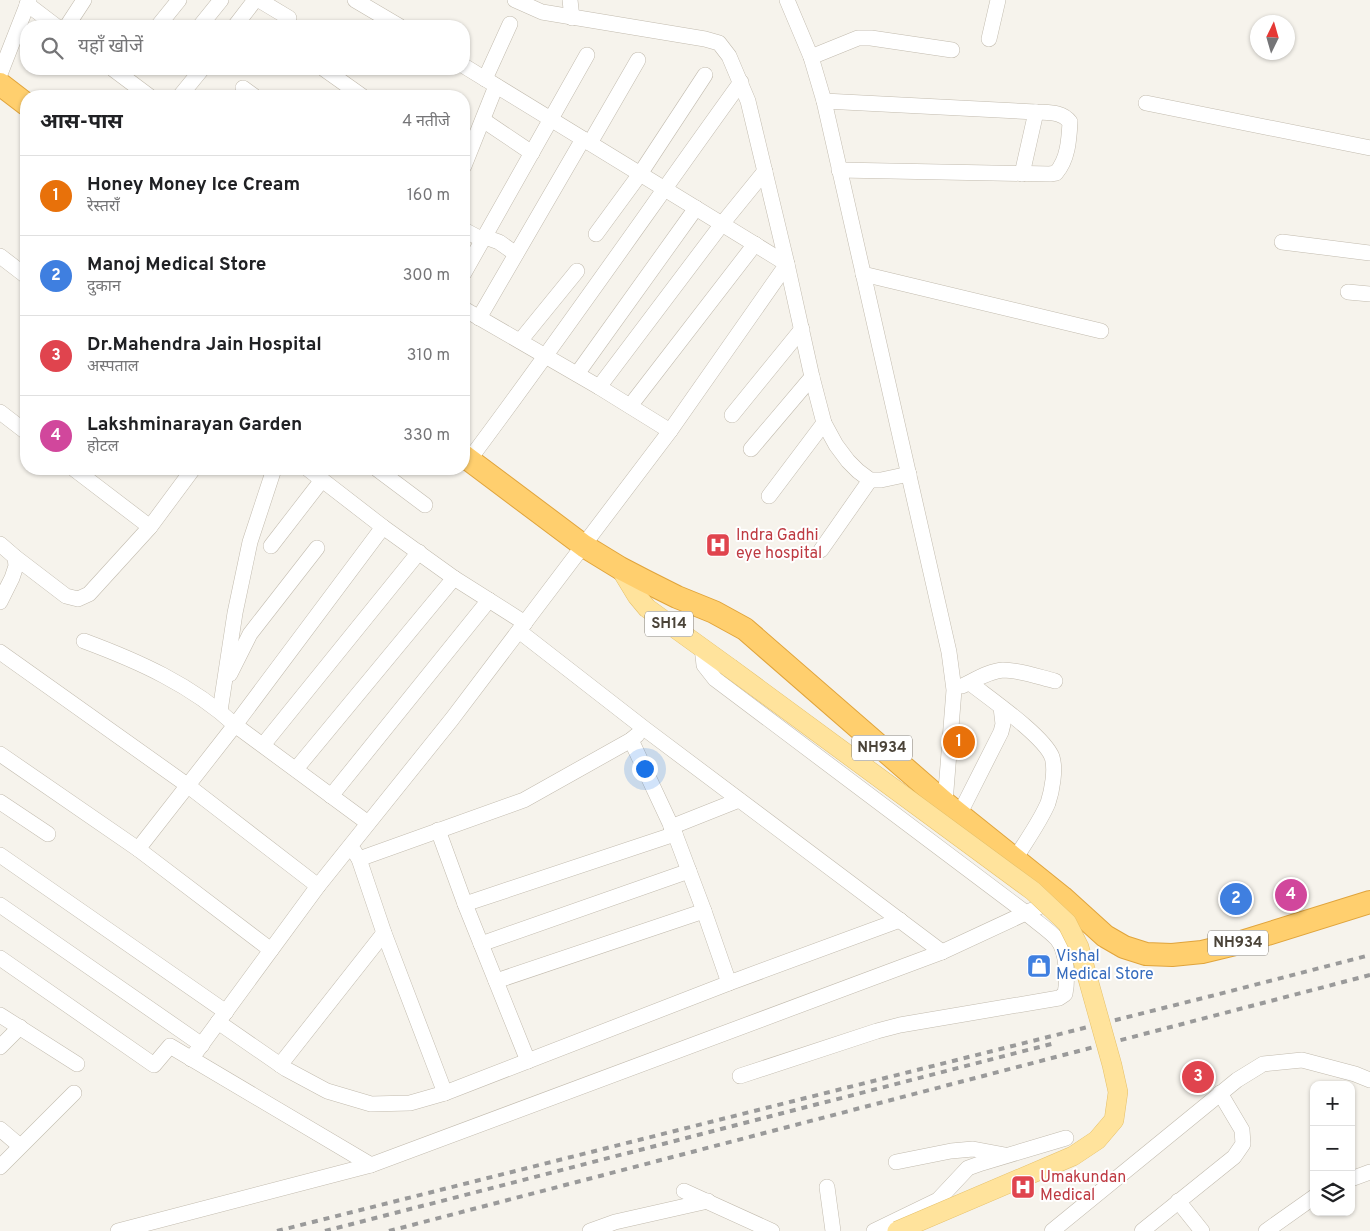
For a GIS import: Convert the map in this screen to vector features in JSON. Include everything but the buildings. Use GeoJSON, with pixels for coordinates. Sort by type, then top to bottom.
{"type":"FeatureCollection","features":[{"type":"Feature","properties":{"kind":"highway"},"geometry":{"type":"LineString","coordinates":[[1,85],[20,99]]}},
{"type":"Feature","properties":{"kind":"highway","name":"NH934"},"geometry":{"type":"LineString","coordinates":[[470,460],[584,546],[620,568],[677,597],[714,612],[745,629],[952,809],[1062,897],[1105,936],[1124,947],[1146,954],[1172,955],[1202,952],[1235,944],[1370,902]]}},
{"type":"Feature","properties":{"kind":"main road","name":"SH14"},"geometry":{"type":"LineString","coordinates":[[620,568],[637,596],[647,608],[1033,891],[1067,923],[1079,947],[1118,1092],[1114,1120],[1097,1140],[1073,1156],[897,1231]]}},
{"type":"Feature","properties":{"kind":"street"},"geometry":{"type":"LineString","coordinates":[[70,20],[84,0]]}},
{"type":"Feature","properties":{"kind":"street"},"geometry":{"type":"LineString","coordinates":[[163,20],[179,0]]}},
{"type":"Feature","properties":{"kind":"street"},"geometry":{"type":"LineString","coordinates":[[205,20],[221,0]]}},
{"type":"Feature","properties":{"kind":"street"},"geometry":{"type":"LineString","coordinates":[[240,20],[257,0],[289,18]]}},
{"type":"Feature","properties":{"kind":"street"},"geometry":{"type":"LineString","coordinates":[[355,0],[389,20]]}},
{"type":"Feature","properties":{"kind":"street"},"geometry":{"type":"LineString","coordinates":[[515,0],[542,12],[705,39],[719,43],[729,56],[748,101],[824,423],[836,446],[848,461],[870,480],[881,480],[909,474]]}},
{"type":"Feature","properties":{"kind":"street"},"geometry":{"type":"LineString","coordinates":[[570,0],[572,18]]}},
{"type":"Feature","properties":{"kind":"street"},"geometry":{"type":"LineString","coordinates":[[787,0],[811,56],[824,101],[949,652],[954,690],[952,809]]}},
{"type":"Feature","properties":{"kind":"street"},"geometry":{"type":"LineString","coordinates":[[989,39],[998,0]]}},
{"type":"Feature","properties":{"kind":"street"},"geometry":{"type":"LineString","coordinates":[[22,20],[28,2],[49,20]]}},
{"type":"Feature","properties":{"kind":"street"},"geometry":{"type":"LineString","coordinates":[[470,148],[483,120],[491,82],[510,24]]}},
{"type":"Feature","properties":{"kind":"street"},"geometry":{"type":"LineString","coordinates":[[1,85],[20,27]]}},
{"type":"Feature","properties":{"kind":"street"},"geometry":{"type":"LineString","coordinates":[[811,56],[858,38],[871,38],[952,50]]}},
{"type":"Feature","properties":{"kind":"street"},"geometry":{"type":"LineString","coordinates":[[470,263],[587,55]]}},
{"type":"Feature","properties":{"kind":"street"},"geometry":{"type":"LineString","coordinates":[[470,313],[516,254],[638,60]]}},
{"type":"Feature","properties":{"kind":"street"},"geometry":{"type":"LineString","coordinates":[[470,70],[788,264]]}},
{"type":"Feature","properties":{"kind":"street"},"geometry":{"type":"LineString","coordinates":[[125,75],[142,90]]}},
{"type":"Feature","properties":{"kind":"street"},"geometry":{"type":"LineString","coordinates":[[185,90],[197,75]]}},
{"type":"Feature","properties":{"kind":"street"},"geometry":{"type":"LineString","coordinates":[[332,75],[354,90]]}},
{"type":"Feature","properties":{"kind":"street"},"geometry":{"type":"LineString","coordinates":[[596,234],[640,174],[705,75]]}},
{"type":"Feature","properties":{"kind":"street"},"geometry":{"type":"LineString","coordinates":[[470,454],[546,356],[741,82]]}},
{"type":"Feature","properties":{"kind":"street"},"geometry":{"type":"LineString","coordinates":[[824,101],[1061,114],[1067,117],[1070,122],[1069,142],[1061,168],[1056,173],[840,170]]}},
{"type":"Feature","properties":{"kind":"street"},"geometry":{"type":"LineString","coordinates":[[1146,102],[1370,148]]}},
{"type":"Feature","properties":{"kind":"street"},"geometry":{"type":"LineString","coordinates":[[1022,174],[1036,112]]}},
{"type":"Feature","properties":{"kind":"street"},"geometry":{"type":"LineString","coordinates":[[483,120],[532,153]]}},
{"type":"Feature","properties":{"kind":"street"},"geometry":{"type":"LineString","coordinates":[[599,387],[722,224],[765,171]]}},
{"type":"Feature","properties":{"kind":"street"},"geometry":{"type":"LineString","coordinates":[[576,374],[696,208]]}},
{"type":"Feature","properties":{"kind":"street"},"geometry":{"type":"LineString","coordinates":[[470,233],[483,240]]}},
{"type":"Feature","properties":{"kind":"street"},"geometry":{"type":"LineString","coordinates":[[483,240],[485,237],[499,242],[516,254]]}},
{"type":"Feature","properties":{"kind":"street"},"geometry":{"type":"LineString","coordinates":[[1282,242],[1370,253]]}},
{"type":"Feature","properties":{"kind":"street"},"geometry":{"type":"LineString","coordinates":[[630,406],[755,244]]}},
{"type":"Feature","properties":{"kind":"street"},"geometry":{"type":"LineString","coordinates":[[0,256],[20,271]]}},
{"type":"Feature","properties":{"kind":"street"},"geometry":{"type":"LineString","coordinates":[[191,1059],[318,886],[452,719],[584,546],[670,431],[788,264]]}},
{"type":"Feature","properties":{"kind":"street"},"geometry":{"type":"LineString","coordinates":[[520,341],[577,271]]}},
{"type":"Feature","properties":{"kind":"street"},"geometry":{"type":"LineString","coordinates":[[863,274],[1101,331]]}},
{"type":"Feature","properties":{"kind":"street"},"geometry":{"type":"LineString","coordinates":[[1348,292],[1370,294]]}},
{"type":"Feature","properties":{"kind":"street"},"geometry":{"type":"LineString","coordinates":[[470,315],[546,356],[670,431]]}},
{"type":"Feature","properties":{"kind":"street"},"geometry":{"type":"LineString","coordinates":[[732,415],[802,329]]}},
{"type":"Feature","properties":{"kind":"street"},"geometry":{"type":"LineString","coordinates":[[751,449],[812,378]]}},
{"type":"Feature","properties":{"kind":"street"},"geometry":{"type":"LineString","coordinates":[[0,412],[20,427]]}},
{"type":"Feature","properties":{"kind":"street"},"geometry":{"type":"LineString","coordinates":[[769,496],[824,423]]}},
{"type":"Feature","properties":{"kind":"street"},"geometry":{"type":"LineString","coordinates":[[82,475],[150,527]]}},
{"type":"Feature","properties":{"kind":"street"},"geometry":{"type":"LineString","coordinates":[[0,544],[66,596],[78,599],[89,594],[150,527],[189,475]]}},
{"type":"Feature","properties":{"kind":"street"},"geometry":{"type":"LineString","coordinates":[[220,711],[235,613],[250,542],[272,475]]}},
{"type":"Feature","properties":{"kind":"street"},"geometry":{"type":"LineString","coordinates":[[316,475],[454,578],[489,600],[645,730],[942,952]]}},
{"type":"Feature","properties":{"kind":"street"},"geometry":{"type":"LineString","coordinates":[[385,475],[425,505]]}},
{"type":"Feature","properties":{"kind":"street"},"geometry":{"type":"LineString","coordinates":[[271,546],[322,480]]}},
{"type":"Feature","properties":{"kind":"street"},"geometry":{"type":"LineString","coordinates":[[820,550],[870,480]]}},
{"type":"Feature","properties":{"kind":"street"},"geometry":{"type":"LineString","coordinates":[[138,849],[235,724],[383,526]]}},
{"type":"Feature","properties":{"kind":"street"},"geometry":{"type":"LineString","coordinates":[[224,687],[250,634],[317,548]]}},
{"type":"Feature","properties":{"kind":"street"},"geometry":{"type":"LineString","coordinates":[[263,745],[419,552]]}},
{"type":"Feature","properties":{"kind":"street"},"geometry":{"type":"LineString","coordinates":[[0,602],[16,566],[15,557]]}},
{"type":"Feature","properties":{"kind":"street"},"geometry":{"type":"LineString","coordinates":[[296,769],[454,578]]}},
{"type":"Feature","properties":{"kind":"street"},"geometry":{"type":"LineString","coordinates":[[331,796],[489,600]]}},
{"type":"Feature","properties":{"kind":"street"},"geometry":{"type":"LineString","coordinates":[[84,641],[125,656],[164,675],[220,711],[368,823]]}},
{"type":"Feature","properties":{"kind":"street"},"geometry":{"type":"LineString","coordinates":[[702,647],[704,664],[715,679],[1026,913],[1057,940],[1064,952],[1067,983],[1065,994],[1059,998],[900,1025],[740,1076]]}},
{"type":"Feature","properties":{"kind":"street"},"geometry":{"type":"LineString","coordinates":[[0,652],[187,785],[318,886]]}},
{"type":"Feature","properties":{"kind":"street"},"geometry":{"type":"LineString","coordinates":[[954,690],[988,674],[1002,670],[1015,671],[1055,681]]}},
{"type":"Feature","properties":{"kind":"street"},"geometry":{"type":"LineString","coordinates":[[970,683],[1040,740],[1052,757],[1054,776],[1048,802],[1014,859]]}},
{"type":"Feature","properties":{"kind":"street"},"geometry":{"type":"LineString","coordinates":[[952,809],[1000,732],[1003,724],[1001,707]]}},
{"type":"Feature","properties":{"kind":"street"},"geometry":{"type":"LineString","coordinates":[[359,859],[524,800],[631,740],[645,730]]}},
{"type":"Feature","properties":{"kind":"street"},"geometry":{"type":"LineString","coordinates":[[631,740],[673,831],[729,983]]}},
{"type":"Feature","properties":{"kind":"street"},"geometry":{"type":"LineString","coordinates":[[0,754],[138,849],[271,950]]}},
{"type":"Feature","properties":{"kind":"street"},"geometry":{"type":"LineString","coordinates":[[465,904],[673,831],[739,800]]}},
{"type":"Feature","properties":{"kind":"street"},"geometry":{"type":"LineString","coordinates":[[0,802],[48,834]]}},
{"type":"Feature","properties":{"kind":"street"},"geometry":{"type":"LineString","coordinates":[[438,830],[465,904],[528,1061]]}},
{"type":"Feature","properties":{"kind":"street"},"geometry":{"type":"LineString","coordinates":[[350,846],[359,859],[384,934],[445,1093]]}},
{"type":"Feature","properties":{"kind":"street"},"geometry":{"type":"LineString","coordinates":[[0,855],[222,1017],[280,1065],[327,1091],[371,1104],[410,1103],[445,1093],[729,983],[900,920]]}},
{"type":"Feature","properties":{"kind":"street"},"geometry":{"type":"LineString","coordinates":[[481,944],[689,871]]}},
{"type":"Feature","properties":{"kind":"street"},"geometry":{"type":"LineString","coordinates":[[118,1231],[371,1165],[942,952],[1062,897]]}},
{"type":"Feature","properties":{"kind":"street"},"geometry":{"type":"LineString","coordinates":[[0,906],[202,1045]]}},
{"type":"Feature","properties":{"kind":"street"},"geometry":{"type":"LineString","coordinates":[[496,981],[704,911]]}},
{"type":"Feature","properties":{"kind":"street"},"geometry":{"type":"LineString","coordinates":[[280,1065],[384,934]]}},
{"type":"Feature","properties":{"kind":"street"},"geometry":{"type":"LineString","coordinates":[[0,958],[154,1065],[170,1046],[371,1165]]}},
{"type":"Feature","properties":{"kind":"street"},"geometry":{"type":"LineString","coordinates":[[0,1015],[77,1064]]}},
{"type":"Feature","properties":{"kind":"street"},"geometry":{"type":"LineString","coordinates":[[0,1047],[20,1027]]}},
{"type":"Feature","properties":{"kind":"street"},"geometry":{"type":"LineString","coordinates":[[1052,1231],[1220,1093],[1263,1064],[1302,1060],[1370,1079]]}},
{"type":"Feature","properties":{"kind":"street"},"geometry":{"type":"LineString","coordinates":[[0,1167],[74,1093]]}},
{"type":"Feature","properties":{"kind":"street"},"geometry":{"type":"LineString","coordinates":[[1142,1231],[1234,1156],[1243,1144],[1242,1130],[1220,1093]]}},
{"type":"Feature","properties":{"kind":"street"},"geometry":{"type":"LineString","coordinates":[[0,1129],[20,1146]]}},
{"type":"Feature","properties":{"kind":"street"},"geometry":{"type":"LineString","coordinates":[[874,1231],[938,1200],[968,1168],[1066,1138]]}},
{"type":"Feature","properties":{"kind":"street"},"geometry":{"type":"LineString","coordinates":[[896,1162],[952,1150],[973,1150],[1007,1155]]}},
{"type":"Feature","properties":{"kind":"street"},"geometry":{"type":"LineString","coordinates":[[1355,1178],[1370,1172]]}},
{"type":"Feature","properties":{"kind":"street"},"geometry":{"type":"LineString","coordinates":[[827,1187],[833,1231]]}},
{"type":"Feature","properties":{"kind":"street"},"geometry":{"type":"LineString","coordinates":[[684,1191],[708,1201],[751,1226],[772,1231]]}},
{"type":"Feature","properties":{"kind":"street"},"geometry":{"type":"LineString","coordinates":[[1266,1231],[1310,1200]]}},
{"type":"Feature","properties":{"kind":"street"},"geometry":{"type":"LineString","coordinates":[[590,1231],[616,1222],[708,1201]]}},
{"type":"Feature","properties":{"kind":"street"},"geometry":{"type":"LineString","coordinates":[[1178,1201],[1202,1231]]}},
{"type":"Feature","properties":{"kind":"railway"},"geometry":{"type":"LineString","coordinates":[[277,1231],[1370,955]]}},
{"type":"Feature","properties":{"kind":"railway"},"geometry":{"type":"LineString","coordinates":[[389,1231],[1370,975]]}},
{"type":"Feature","properties":{"kind":"railway"},"geometry":{"type":"LineString","coordinates":[[325,1231],[1055,1043]]}},
{"type":"Feature","properties":{"kind":"place","name":"Indra Gadhi eye hospital"},"geometry":{"type":"Point","coordinates":[718,545]}},
{"type":"Feature","properties":{"kind":"place","name":"Honey Money Ice Cream"},"geometry":{"type":"Point","coordinates":[959,742]}},
{"type":"Feature","properties":{"kind":"place","name":"Lakshminarayan Garden"},"geometry":{"type":"Point","coordinates":[1291,895]}},
{"type":"Feature","properties":{"kind":"place","name":"Manoj Medical Store"},"geometry":{"type":"Point","coordinates":[1236,899]}},
{"type":"Feature","properties":{"kind":"place","name":"Vishal Medical Store"},"geometry":{"type":"Point","coordinates":[1039,966]}},
{"type":"Feature","properties":{"kind":"place","name":"Dr.Mahendra Jain Hospital"},"geometry":{"type":"Point","coordinates":[1198,1077]}},
{"type":"Feature","properties":{"kind":"place","name":"Umakundan Medical"},"geometry":{"type":"Point","coordinates":[1023,1187]}}]}
